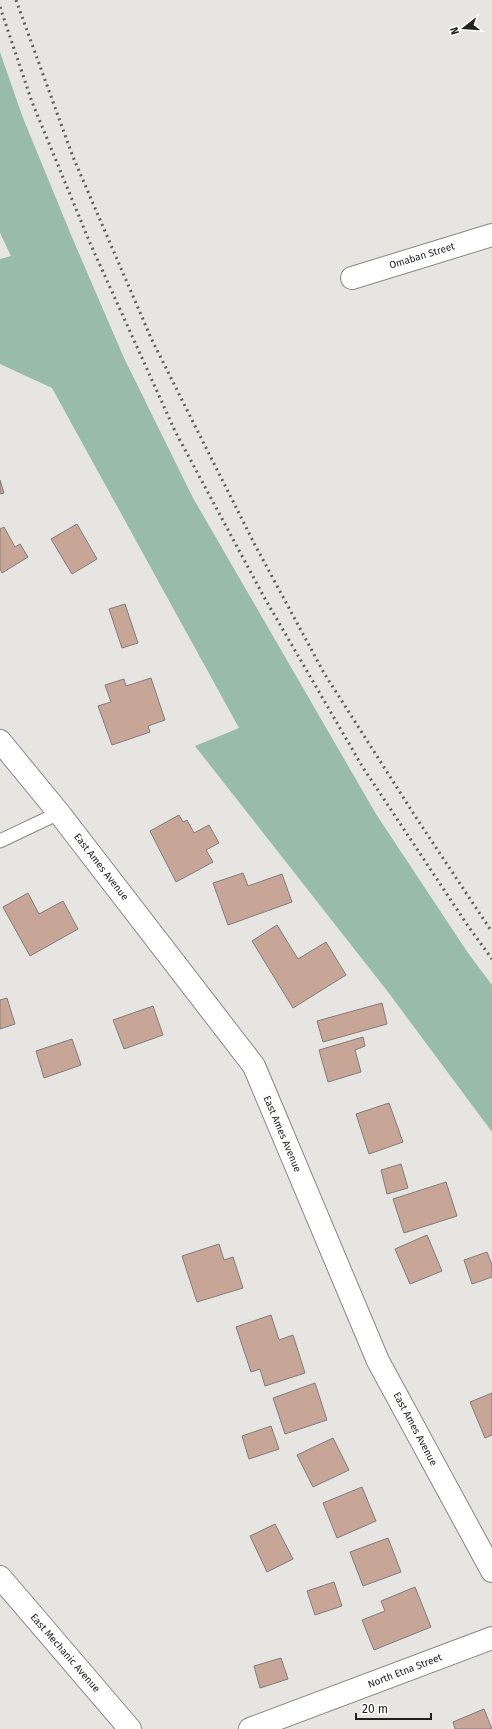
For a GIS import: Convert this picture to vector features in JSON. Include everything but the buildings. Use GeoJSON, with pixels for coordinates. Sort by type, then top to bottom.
{"type":"FeatureCollection","features":[{"type":"Feature","properties":{"kind":"street","name":"Omaban Street"},"geometry":{"type":"LineString","coordinates":[[352,278],[492,235]]}},
{"type":"Feature","properties":{"kind":"street","name":"East Ames Avenue"},"geometry":{"type":"LineString","coordinates":[[0,741],[59,813],[254,1066],[378,1361],[492,1571]]}},
{"type":"Feature","properties":{"kind":"street","name":"East Mechanic Avenue"},"geometry":{"type":"LineString","coordinates":[[0,1577],[130,1729]]}},
{"type":"Feature","properties":{"kind":"street","name":"North Etna Street"},"geometry":{"type":"LineString","coordinates":[[250,1729],[492,1638]]}},
{"type":"Feature","properties":{"kind":"lane"},"geometry":{"type":"LineString","coordinates":[[0,840],[59,813]]}},
{"type":"Feature","properties":{"kind":"green space"},"geometry":{"type":"Polygon","coordinates":[[[0,52],[23,118],[124,358],[193,498],[376,814],[468,953],[492,985],[492,1132],[388,992],[195,746],[239,728],[52,388],[0,364],[0,259],[11,256],[0,233],[0,52]]]}},
{"type":"Feature","properties":{"kind":"railway"},"geometry":{"type":"LineString","coordinates":[[16,0],[73,157],[151,338],[255,545],[324,673],[417,819],[492,932]]}},
{"type":"Feature","properties":{"kind":"railway"},"geometry":{"type":"LineString","coordinates":[[0,7],[32,102],[90,243],[175,431],[264,597],[362,766],[468,926],[492,959]]}}]}
